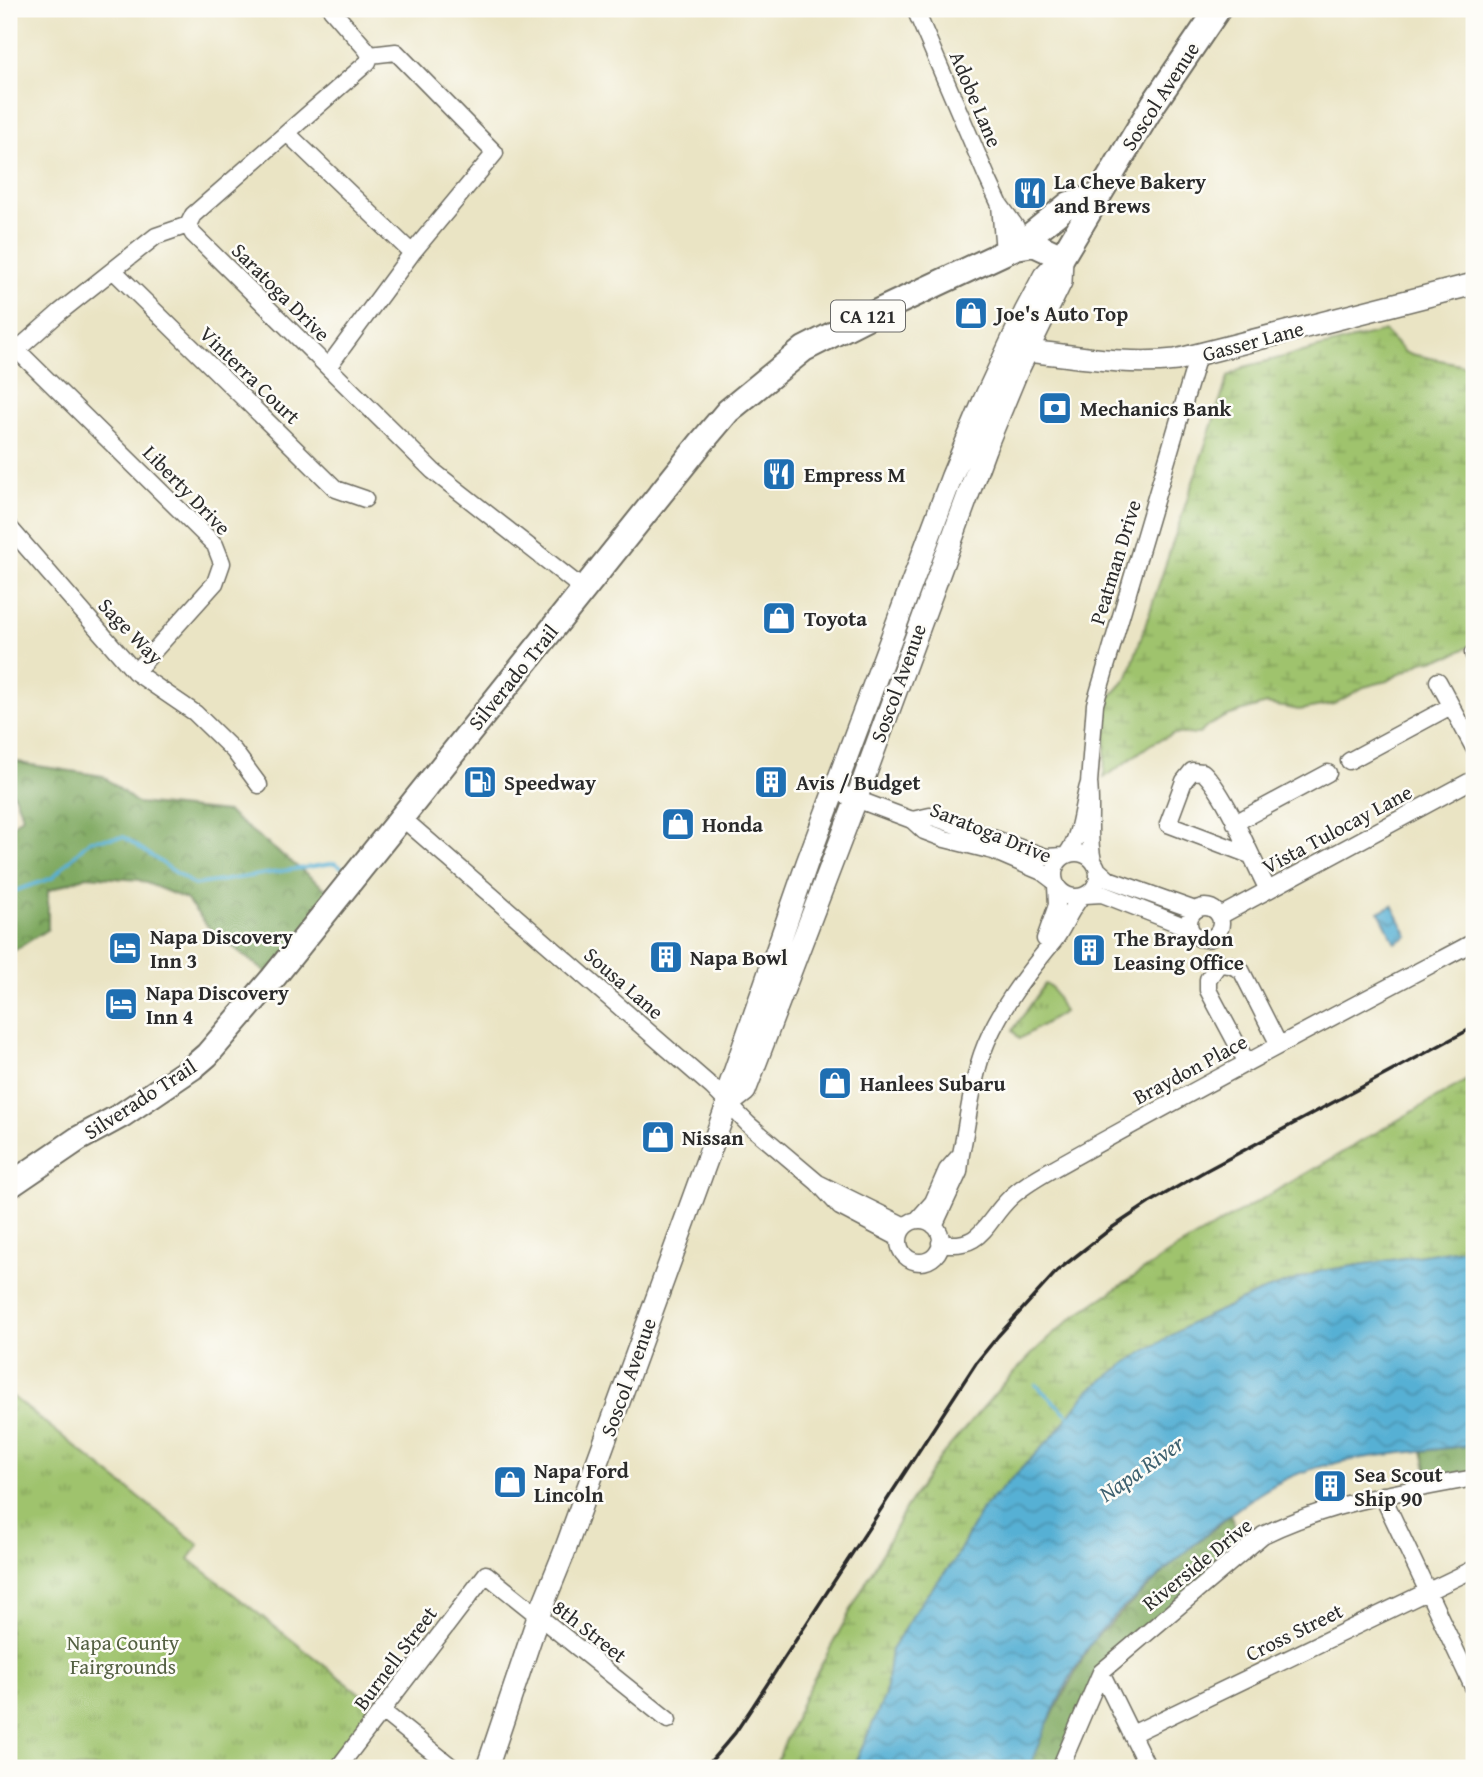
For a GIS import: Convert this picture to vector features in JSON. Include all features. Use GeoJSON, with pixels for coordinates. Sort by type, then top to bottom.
{"type":"FeatureCollection","features":[{"type":"Feature","properties":{"kind":"main road","name":"Soscol Avenue"},"geometry":{"type":"LineString","coordinates":[[487,1768],[538,1617],[564,1553],[727,1105],[727,1093],[760,996],[942,501],[978,412],[1045,276],[1062,257],[1154,103],[1219,9]]}},
{"type":"Feature","properties":{"kind":"main road","name":"Silverado Trail"},"geometry":{"type":"LineString","coordinates":[[9,1186],[78,1139],[122,1115],[200,1061],[247,1009],[728,411],[804,349],[1010,250],[1069,204],[1097,196]]}},
{"type":"Feature","properties":{"kind":"main road"},"geometry":{"type":"LineString","coordinates":[[1010,250],[1034,244],[1062,257]]}},
{"type":"Feature","properties":{"kind":"main road","name":"Soscol Avenue"},"geometry":{"type":"LineString","coordinates":[[727,1105],[745,1091],[856,800],[970,488],[1027,351],[1061,282],[1062,257]]}},
{"type":"Feature","properties":{"kind":"main road","name":"Gasser Lane"},"geometry":{"type":"LineString","coordinates":[[1027,351],[1135,363],[1162,362],[1474,284]]}},
{"type":"Feature","properties":{"kind":"street"},"geometry":{"type":"LineString","coordinates":[[331,9],[370,55]]}},
{"type":"Feature","properties":{"kind":"street","name":"Adobe Lane"},"geometry":{"type":"LineString","coordinates":[[915,9],[1000,205],[1016,227],[1010,250]]}},
{"type":"Feature","properties":{"kind":"street"},"geometry":{"type":"LineString","coordinates":[[328,367],[412,253],[495,153],[396,52],[370,55]]}},
{"type":"Feature","properties":{"kind":"street"},"geometry":{"type":"LineString","coordinates":[[13,354],[156,236],[188,225],[193,215],[368,62],[370,55]]}},
{"type":"Feature","properties":{"kind":"street"},"geometry":{"type":"LineString","coordinates":[[287,133],[412,253]]}},
{"type":"Feature","properties":{"kind":"street","name":"Saratoga Drive"},"geometry":{"type":"LineString","coordinates":[[188,225],[193,234],[433,471],[583,589]]}},
{"type":"Feature","properties":{"kind":"street","name":"Vinterra Court"},"geometry":{"type":"LineString","coordinates":[[113,270],[336,489],[365,499]]}},
{"type":"Feature","properties":{"kind":"street","name":"Liberty Drive"},"geometry":{"type":"LineString","coordinates":[[13,354],[215,545],[222,563],[215,583],[135,671]]}},
{"type":"Feature","properties":{"kind":"street","name":"Peatman Drive"},"geometry":{"type":"LineString","coordinates":[[934,1226],[959,1172],[982,1055],[1002,1012],[1039,958],[1055,940],[1073,907],[1096,884],[1095,865],[1089,845],[1094,704],[1198,355]]}},
{"type":"Feature","properties":{"kind":"street","name":"Sage Way"},"geometry":{"type":"LineString","coordinates":[[9,527],[135,671],[195,713],[234,751],[259,785]]}},
{"type":"Feature","properties":{"kind":"street"},"geometry":{"type":"LineString","coordinates":[[1438,681],[1474,748]]}},
{"type":"Feature","properties":{"kind":"street"},"geometry":{"type":"LineString","coordinates":[[1349,761],[1451,706]]}},
{"type":"Feature","properties":{"kind":"street"},"geometry":{"type":"LineString","coordinates":[[1250,855],[1167,824],[1188,775],[1196,770],[1206,775],[1235,823],[1268,890]]}},
{"type":"Feature","properties":{"kind":"street"},"geometry":{"type":"LineString","coordinates":[[1235,823],[1328,773]]}},
{"type":"Feature","properties":{"kind":"street","name":"Vista Tulocay Lane"},"geometry":{"type":"LineString","coordinates":[[1220,916],[1474,779]]}},
{"type":"Feature","properties":{"kind":"street","name":"Peatman Drive"},"geometry":{"type":"LineString","coordinates":[[1039,958],[1057,905],[1054,867],[1076,842],[1083,801],[1090,783]]}},
{"type":"Feature","properties":{"kind":"street","name":"Saratoga Drive"},"geometry":{"type":"LineString","coordinates":[[835,791],[912,820],[923,831],[993,851],[1042,872],[1055,883]]}},
{"type":"Feature","properties":{"kind":"street","name":"Saratoga Drive"},"geometry":{"type":"LineString","coordinates":[[912,820],[930,816],[1046,857],[1065,855]]}},
{"type":"Feature","properties":{"kind":"street","name":"Sousa Lane"},"geometry":{"type":"LineString","coordinates":[[401,817],[712,1087],[727,1105],[818,1183],[907,1228]]}},
{"type":"Feature","properties":{"kind":"street"},"geometry":{"type":"LineString","coordinates":[[1065,855],[1080,853],[1108,879],[1195,910]]}},
{"type":"Feature","properties":{"kind":"street"},"geometry":{"type":"LineString","coordinates":[[1055,883],[1066,895],[1102,894],[1189,928],[1199,939],[1210,939],[1220,929],[1220,916],[1211,908],[1200,907],[1189,918],[1189,928]]}},
{"type":"Feature","properties":{"kind":"street"},"geometry":{"type":"LineString","coordinates":[[1210,939],[1219,964]]}},
{"type":"Feature","properties":{"kind":"street","name":"Braydon Place"},"geometry":{"type":"LineString","coordinates":[[940,1243],[954,1246],[971,1242],[983,1233],[1009,1199],[1034,1180],[1279,1045],[1474,942]]}},
{"type":"Feature","properties":{"kind":"street"},"geometry":{"type":"LineString","coordinates":[[1219,964],[1230,965],[1241,971],[1279,1045]]}},
{"type":"Feature","properties":{"kind":"street"},"geometry":{"type":"LineString","coordinates":[[1219,964],[1208,979],[1208,990],[1247,1063]]}},
{"type":"Feature","properties":{"kind":"street","name":"Peatman Drive"},"geometry":{"type":"LineString","coordinates":[[907,1228],[933,1202],[947,1170],[961,1154]]}},
{"type":"Feature","properties":{"kind":"street"},"geometry":{"type":"LineString","coordinates":[[927,1221],[939,1234],[940,1243],[937,1252],[930,1258],[916,1261],[901,1250],[907,1228],[927,1221]]}},
{"type":"Feature","properties":{"kind":"street","name":"Riverside Drive"},"geometry":{"type":"LineString","coordinates":[[1060,1768],[1101,1672],[1263,1535],[1284,1525],[1382,1495],[1474,1478]]}},
{"type":"Feature","properties":{"kind":"street"},"geometry":{"type":"LineString","coordinates":[[1382,1495],[1474,1689]]}},
{"type":"Feature","properties":{"kind":"street","name":"Cross Street"},"geometry":{"type":"LineString","coordinates":[[1132,1734],[1474,1569]]}},
{"type":"Feature","properties":{"kind":"street","name":"8th Street"},"geometry":{"type":"LineString","coordinates":[[486,1574],[668,1720]]}},
{"type":"Feature","properties":{"kind":"street","name":"Burnell Street"},"geometry":{"type":"LineString","coordinates":[[338,1768],[486,1574]]}},
{"type":"Feature","properties":{"kind":"street"},"geometry":{"type":"LineString","coordinates":[[1101,1672],[1149,1768]]}},
{"type":"Feature","properties":{"kind":"street"},"geometry":{"type":"LineString","coordinates":[[382,1711],[453,1768]]}},
{"type":"Feature","properties":{"kind":"green space"},"geometry":{"type":"Polygon","coordinates":[[[1384,331],[1406,353],[1474,367],[1474,644],[1451,656],[1422,662],[1387,681],[1364,687],[1334,704],[1299,710],[1266,704],[1227,716],[1209,725],[1199,734],[1173,734],[1151,744],[1104,778],[1107,701],[1128,677],[1228,377],[1244,367],[1384,331]]]}},
{"type":"Feature","properties":{"kind":"green space"},"geometry":{"type":"Polygon","coordinates":[[[9,758],[25,764],[103,776],[137,803],[227,812],[336,897],[273,978],[210,929],[186,899],[139,880],[87,876],[48,891],[48,929],[9,954],[9,828],[23,816],[9,784],[9,758]]]}},
{"type":"Feature","properties":{"kind":"green space"},"geometry":{"type":"Polygon","coordinates":[[[1045,984],[1052,988],[1064,1012],[1019,1039],[1013,1030],[1045,984]]]}},
{"type":"Feature","properties":{"kind":"green space"},"geometry":{"type":"Polygon","coordinates":[[[1474,1076],[1474,1247],[1321,1271],[1258,1293],[1192,1323],[1126,1363],[1088,1391],[1054,1435],[982,1509],[954,1561],[922,1601],[891,1650],[885,1696],[853,1768],[774,1768],[805,1695],[906,1508],[941,1456],[1040,1346],[1072,1318],[1174,1250],[1474,1076]]]}},
{"type":"Feature","properties":{"kind":"green space","name":"Napa County Fairgrounds"},"geometry":{"type":"Polygon","coordinates":[[[9,1394],[199,1545],[189,1559],[382,1711],[338,1768],[9,1768],[9,1394]]]}},
{"type":"Feature","properties":{"kind":"green space"},"geometry":{"type":"Polygon","coordinates":[[[1474,1445],[1474,1478],[1431,1486],[1423,1451],[1474,1445]]]}},
{"type":"Feature","properties":{"kind":"green space"},"geometry":{"type":"Polygon","coordinates":[[[1231,1515],[1240,1553],[1101,1672],[1060,1768],[1029,1768],[1044,1730],[1093,1640],[1181,1556],[1231,1515]]]}},
{"type":"Feature","properties":{"kind":"water"},"geometry":{"type":"Polygon","coordinates":[[[1392,905],[1408,936],[1395,943],[1379,912],[1392,905]]]}},
{"type":"Feature","properties":{"kind":"water","name":"Napa River"},"geometry":{"type":"Polygon","coordinates":[[[1474,1247],[1474,1445],[1383,1455],[1315,1468],[1276,1484],[1235,1510],[1099,1632],[1066,1685],[1029,1768],[853,1768],[885,1696],[891,1650],[922,1601],[954,1561],[982,1509],[1054,1435],[1088,1391],[1126,1363],[1192,1323],[1258,1293],[1321,1271],[1474,1247]]]}},
{"type":"Feature","properties":{"kind":"waterway"},"geometry":{"type":"LineString","coordinates":[[9,893],[52,878],[90,840],[124,837],[194,885],[335,863],[344,869]]}},
{"type":"Feature","properties":{"kind":"waterway"},"geometry":{"type":"LineString","coordinates":[[1036,1385],[1070,1417]]}},
{"type":"Feature","properties":{"kind":"railway"},"geometry":{"type":"LineString","coordinates":[[705,1768],[735,1733],[976,1363],[1057,1271],[1149,1203],[1474,1027]]}},
{"type":"Feature","properties":{"kind":"place","name":"La Cheve Bakery and Brews"},"geometry":{"type":"Point","coordinates":[1030,193]}},
{"type":"Feature","properties":{"kind":"place","name":"Joe's Auto Top"},"geometry":{"type":"Point","coordinates":[971,313]}},
{"type":"Feature","properties":{"kind":"place","name":"Mechanics Bank"},"geometry":{"type":"Point","coordinates":[1055,408]}},
{"type":"Feature","properties":{"kind":"place","name":"Empress M"},"geometry":{"type":"Point","coordinates":[779,474]}},
{"type":"Feature","properties":{"kind":"place","name":"Toyota"},"geometry":{"type":"Point","coordinates":[779,618]}},
{"type":"Feature","properties":{"kind":"place","name":"Speedway"},"geometry":{"type":"Point","coordinates":[480,782]}},
{"type":"Feature","properties":{"kind":"place","name":"Avis / Budget"},"geometry":{"type":"Point","coordinates":[771,782]}},
{"type":"Feature","properties":{"kind":"place","name":"Honda"},"geometry":{"type":"Point","coordinates":[678,824]}},
{"type":"Feature","properties":{"kind":"place","name":"Napa Discovery Inn 3"},"geometry":{"type":"Point","coordinates":[125,948]}},
{"type":"Feature","properties":{"kind":"place","name":"The Braydon Leasing Office"},"geometry":{"type":"Point","coordinates":[1089,950]}},
{"type":"Feature","properties":{"kind":"place","name":"Napa Bowl"},"geometry":{"type":"Point","coordinates":[666,957]}},
{"type":"Feature","properties":{"kind":"place","name":"Napa Discovery Inn 4"},"geometry":{"type":"Point","coordinates":[121,1004]}},
{"type":"Feature","properties":{"kind":"place","name":"Hanlees Subaru"},"geometry":{"type":"Point","coordinates":[835,1083]}},
{"type":"Feature","properties":{"kind":"place","name":"Nissan"},"geometry":{"type":"Point","coordinates":[658,1137]}},
{"type":"Feature","properties":{"kind":"place","name":"Napa Ford Lincoln"},"geometry":{"type":"Point","coordinates":[510,1482]}},
{"type":"Feature","properties":{"kind":"place","name":"Sea Scout Ship 90"},"geometry":{"type":"Point","coordinates":[1330,1486]}}]}
